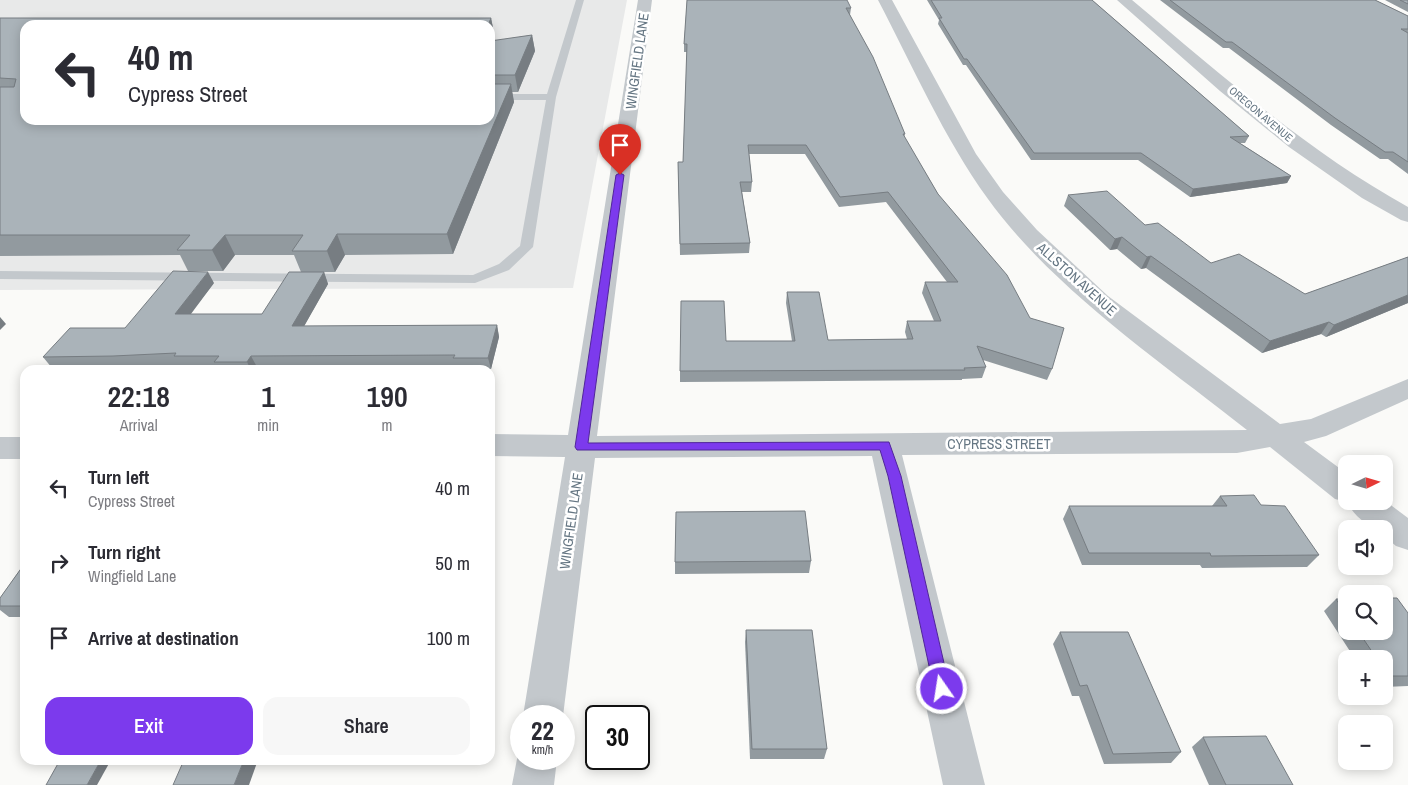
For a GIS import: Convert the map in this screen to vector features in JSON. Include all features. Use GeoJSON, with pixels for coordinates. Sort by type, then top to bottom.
{"type":"FeatureCollection","features":[{"type":"Feature","properties":{"kind":"street","name":"WINGFIELD LANE"},"geometry":{"type":"LineString","coordinates":[[545,705],[646,0]]}},
{"type":"Feature","properties":{"kind":"street","name":"ALLSTON AVENUE"},"geometry":{"type":"LineString","coordinates":[[885,0],[967,154],[996,196],[1029,235],[1100,301],[1338,484]]}},
{"type":"Feature","properties":{"kind":"street","name":"OREGON AVENUE"},"geometry":{"type":"LineString","coordinates":[[1124,0],[1316,158],[1359,188],[1408,216]]}},
{"type":"Feature","properties":{"kind":"street","name":"CYPRESS STREET"},"geometry":{"type":"LineString","coordinates":[[495,445],[541,444],[581,447],[1237,442],[1316,429],[1408,388]]}},
{"type":"Feature","properties":{"kind":"street"},"geometry":{"type":"LineString","coordinates":[[884,445],[894,476],[964,785]]}},
{"type":"Feature","properties":{"kind":"street"},"geometry":{"type":"LineString","coordinates":[[0,448],[20,448]]}},
{"type":"Feature","properties":{"kind":"street"},"geometry":{"type":"LineString","coordinates":[[1374,510],[1408,536]]}},
{"type":"Feature","properties":{"kind":"street"},"geometry":{"type":"LineString","coordinates":[[533,785],[535,770]]}},
{"type":"Feature","properties":{"kind":"lane"},"geometry":{"type":"LineString","coordinates":[[0,275],[475,279],[504,267],[526,247],[551,97],[580,0]]}},
{"type":"Feature","properties":{"kind":"lane"},"geometry":{"type":"LineString","coordinates":[[495,97],[551,97]]}},
{"type":"Feature","properties":{"kind":"shaded area"},"geometry":{"type":"Polygon","coordinates":[[[0,0],[627,0],[573,288],[0,290],[0,0]]]}},
{"type":"Feature","properties":{"kind":"building"},"geometry":{"type":"Polygon","coordinates":[[[687,0],[847,0],[851,8],[846,8],[873,57],[905,134],[903,134],[938,194],[1007,275],[1030,318],[1064,328],[1052,369],[977,346],[986,367],[964,368],[965,370],[680,371],[681,301],[724,301],[726,341],[795,341],[787,292],[819,292],[828,340],[913,339],[907,321],[941,321],[925,282],[958,282],[888,192],[840,197],[806,145],[748,145],[752,182],[740,182],[750,243],[680,244],[678,162],[683,162],[687,44],[684,44],[687,0]]]}},
{"type":"Feature","properties":{"kind":"building"},"geometry":{"type":"Polygon","coordinates":[[[931,0],[1092,0],[1249,136],[1230,137],[1291,176],[1193,189],[1141,153],[1034,153],[967,59],[964,59],[939,18],[942,18],[931,0]]]}},
{"type":"Feature","properties":{"kind":"building"},"geometry":{"type":"Polygon","coordinates":[[[1170,0],[1375,0],[1408,16],[1408,29],[1401,29],[1408,33],[1408,162],[1393,152],[1385,152],[1335,118],[1232,42],[1226,42],[1170,0]]]}},
{"type":"Feature","properties":{"kind":"building"},"geometry":{"type":"Polygon","coordinates":[[[1400,0],[1408,0],[1408,4],[1400,0]]]}},
{"type":"Feature","properties":{"kind":"building"},"geometry":{"type":"Polygon","coordinates":[[[0,18],[491,18],[490,20],[20,20],[20,125],[494,125],[447,234],[337,234],[327,251],[292,251],[303,235],[225,235],[212,250],[177,250],[190,235],[0,235],[0,87],[14,87],[16,79],[0,78],[0,18]]]}},
{"type":"Feature","properties":{"kind":"building"},"geometry":{"type":"Polygon","coordinates":[[[532,35],[515,75],[495,75],[495,40],[532,35]]]}},
{"type":"Feature","properties":{"kind":"building"},"geometry":{"type":"Polygon","coordinates":[[[495,84],[511,84],[495,122],[495,84]]]}},
{"type":"Feature","properties":{"kind":"building"},"geometry":{"type":"Polygon","coordinates":[[[1107,191],[1145,225],[1158,223],[1211,263],[1239,254],[1305,294],[1408,257],[1408,295],[1334,325],[1329,322],[1270,341],[1151,256],[1147,257],[1122,237],[1115,239],[1068,195],[1107,191]]]}},
{"type":"Feature","properties":{"kind":"building"},"geometry":{"type":"Polygon","coordinates":[[[173,271],[208,272],[175,314],[262,314],[289,272],[324,272],[292,326],[497,325],[488,358],[453,358],[455,355],[251,356],[247,362],[214,362],[219,356],[174,356],[176,353],[43,357],[70,328],[125,328],[173,271]]]}},
{"type":"Feature","properties":{"kind":"building"},"geometry":{"type":"Polygon","coordinates":[[[1254,495],[1261,505],[1285,506],[1319,555],[1211,556],[1210,553],[1089,553],[1069,506],[1227,506],[1220,496],[1254,495]]]}},
{"type":"Feature","properties":{"kind":"building"},"geometry":{"type":"Polygon","coordinates":[[[805,511],[811,561],[675,562],[676,512],[805,511]]]}},
{"type":"Feature","properties":{"kind":"building"},"geometry":{"type":"Polygon","coordinates":[[[20,570],[20,606],[0,606],[0,598],[20,570]]]}},
{"type":"Feature","properties":{"kind":"building"},"geometry":{"type":"Polygon","coordinates":[[[1393,598],[1397,598],[1408,613],[1408,676],[1393,676],[1393,650],[1371,650],[1364,640],[1393,640],[1393,598]]]}},
{"type":"Feature","properties":{"kind":"building"},"geometry":{"type":"Polygon","coordinates":[[[746,630],[812,630],[827,749],[752,749],[746,630]]]}},
{"type":"Feature","properties":{"kind":"building"},"geometry":{"type":"Polygon","coordinates":[[[1060,632],[1128,632],[1181,752],[1113,754],[1087,685],[1080,686],[1060,632]]]}},
{"type":"Feature","properties":{"kind":"building"},"geometry":{"type":"Polygon","coordinates":[[[1266,736],[1293,785],[1226,785],[1203,737],[1266,736]]]}},
{"type":"Feature","properties":{"kind":"building"},"geometry":{"type":"Polygon","coordinates":[[[57,765],[98,765],[87,785],[46,785],[57,765]]]}},
{"type":"Feature","properties":{"kind":"building"},"geometry":{"type":"Polygon","coordinates":[[[182,765],[242,765],[234,785],[173,785],[182,765]]]}},
{"type":"Feature","properties":{"kind":"route"},"geometry":{"type":"LineString","coordinates":[[620,175],[581,447],[884,445],[894,476],[942,689]]}}]}
